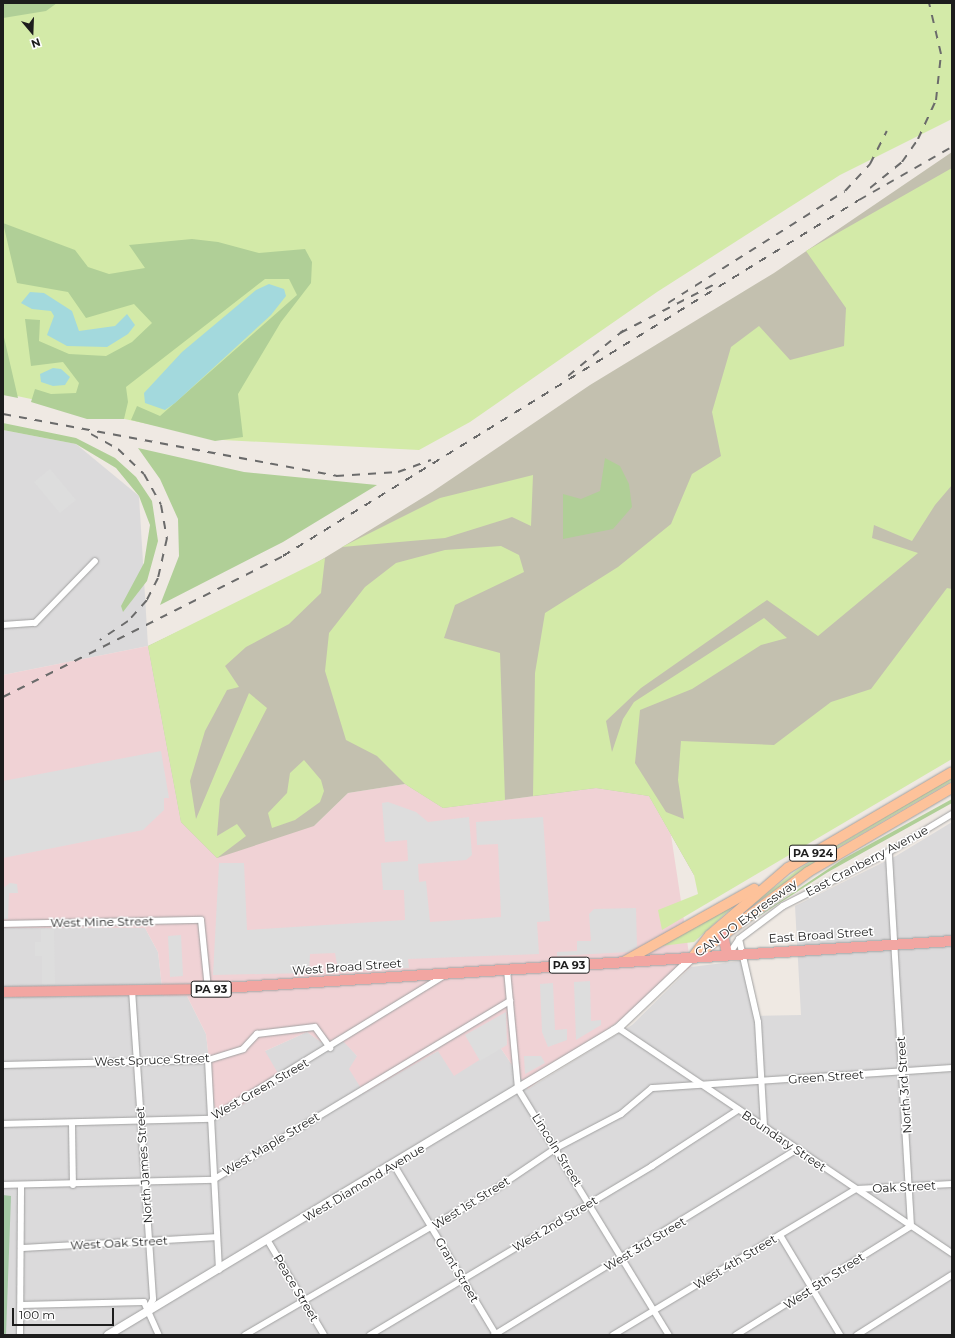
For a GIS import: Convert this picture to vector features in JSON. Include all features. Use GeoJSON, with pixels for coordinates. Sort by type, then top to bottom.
{"type":"FeatureCollection","features":[{"type":"Feature","properties":{"kind":"highway"},"geometry":{"type":"LineString","coordinates":[[723,935],[728,954]]}},
{"type":"Feature","properties":{"kind":"highway","name":"East Broad Street"},"geometry":{"type":"LineString","coordinates":[[692,958],[728,954],[952,941]]}},
{"type":"Feature","properties":{"kind":"highway","name":"West Broad Street"},"geometry":{"type":"LineString","coordinates":[[3,992],[208,989],[625,961],[692,958]]}},
{"type":"Feature","properties":{"kind":"main road","name":"CAN DO Expressway"},"geometry":{"type":"LineString","coordinates":[[692,958],[710,935],[788,868],[952,772]]}},
{"type":"Feature","properties":{"kind":"main road","name":"CAN DO Expressway"},"geometry":{"type":"LineString","coordinates":[[692,958],[808,872],[952,788]]}},
{"type":"Feature","properties":{"kind":"main road"},"geometry":{"type":"LineString","coordinates":[[625,961],[788,868]]}},
{"type":"Feature","properties":{"kind":"street"},"geometry":{"type":"LineString","coordinates":[[3,625],[35,623],[95,561]]}},
{"type":"Feature","properties":{"kind":"street","name":"East Cranberry Avenue"},"geometry":{"type":"LineString","coordinates":[[728,954],[739,939],[783,906],[889,852],[952,814]]}},
{"type":"Feature","properties":{"kind":"street","name":"North 3rd Street"},"geometry":{"type":"LineString","coordinates":[[889,852],[910,1187],[911,1226]]}},
{"type":"Feature","properties":{"kind":"street","name":"West Mine Street"},"geometry":{"type":"LineString","coordinates":[[3,924],[200,920],[208,989]]}},
{"type":"Feature","properties":{"kind":"street"},"geometry":{"type":"LineString","coordinates":[[739,939],[744,953],[758,1022],[764,1126]]}},
{"type":"Feature","properties":{"kind":"street","name":"West Diamond Avenue"},"geometry":{"type":"LineString","coordinates":[[108,1335],[394,1165],[618,1028],[692,958]]}},
{"type":"Feature","properties":{"kind":"street","name":"Lincoln Street"},"geometry":{"type":"LineString","coordinates":[[507,970],[518,1090],[556,1148],[669,1335]]}},
{"type":"Feature","properties":{"kind":"street","name":"West Green Street"},"geometry":{"type":"LineString","coordinates":[[3,1124],[141,1123],[210,1119],[330,1048],[445,974]]}},
{"type":"Feature","properties":{"kind":"street","name":"North James Street"},"geometry":{"type":"LineString","coordinates":[[132,990],[153,1299],[147,1312]]}},
{"type":"Feature","properties":{"kind":"street","name":"West Maple Street"},"geometry":{"type":"LineString","coordinates":[[3,1185],[73,1185],[146,1181],[213,1180],[510,1001]]}},
{"type":"Feature","properties":{"kind":"street","name":"West Spruce Street"},"geometry":{"type":"LineString","coordinates":[[3,1065],[208,1060],[243,1049],[257,1034],[315,1027],[330,1048]]}},
{"type":"Feature","properties":{"kind":"street","name":"Boundary Street"},"geometry":{"type":"LineString","coordinates":[[618,1028],[699,1084],[764,1126],[796,1150],[952,1253]]}},
{"type":"Feature","properties":{"kind":"street"},"geometry":{"type":"LineString","coordinates":[[208,1060],[213,1180],[219,1270]]}},
{"type":"Feature","properties":{"kind":"street","name":"Green Street"},"geometry":{"type":"LineString","coordinates":[[699,1084],[952,1068]]}},
{"type":"Feature","properties":{"kind":"street","name":"West 1st Street"},"geometry":{"type":"LineString","coordinates":[[245,1335],[305,1303],[432,1228],[556,1148],[621,1114],[652,1088],[699,1084]]}},
{"type":"Feature","properties":{"kind":"street","name":"West 2nd Street"},"geometry":{"type":"LineString","coordinates":[[370,1335],[590,1204],[738,1110]]}},
{"type":"Feature","properties":{"kind":"street"},"geometry":{"type":"LineString","coordinates":[[72,1124],[73,1185]]}},
{"type":"Feature","properties":{"kind":"street","name":"West 3rd Street"},"geometry":{"type":"LineString","coordinates":[[495,1335],[796,1150]]}},
{"type":"Feature","properties":{"kind":"street","name":"Grant Street"},"geometry":{"type":"LineString","coordinates":[[394,1165],[495,1335]]}},
{"type":"Feature","properties":{"kind":"street","name":"Oak Street"},"geometry":{"type":"LineString","coordinates":[[856,1189],[952,1184]]}},
{"type":"Feature","properties":{"kind":"street"},"geometry":{"type":"LineString","coordinates":[[20,1335],[21,1185]]}},
{"type":"Feature","properties":{"kind":"street","name":"West 4th Street"},"geometry":{"type":"LineString","coordinates":[[613,1335],[856,1189]]}},
{"type":"Feature","properties":{"kind":"street","name":"West 5th Street"},"geometry":{"type":"LineString","coordinates":[[736,1335],[911,1226]]}},
{"type":"Feature","properties":{"kind":"street"},"geometry":{"type":"LineString","coordinates":[[780,1235],[840,1335]]}},
{"type":"Feature","properties":{"kind":"street","name":"West Oak Street"},"geometry":{"type":"LineString","coordinates":[[21,1248],[216,1237]]}},
{"type":"Feature","properties":{"kind":"street","name":"Peace Street"},"geometry":{"type":"LineString","coordinates":[[268,1240],[324,1335]]}},
{"type":"Feature","properties":{"kind":"street"},"geometry":{"type":"LineString","coordinates":[[857,1335],[952,1275]]}},
{"type":"Feature","properties":{"kind":"street"},"geometry":{"type":"LineString","coordinates":[[21,1305],[144,1302],[147,1312],[159,1335]]}},
{"type":"Feature","properties":{"kind":"shaded area"},"geometry":{"type":"Polygon","coordinates":[[[952,152],[952,758],[694,875],[649,796],[596,788],[443,808],[405,784],[348,793],[314,826],[217,858],[181,822],[148,646],[300,573],[432,492],[590,385],[774,273],[952,152]]]}},
{"type":"Feature","properties":{"kind":"shaded area"},"geometry":{"type":"Polygon","coordinates":[[[3,430],[76,444],[139,496],[148,646],[3,675],[3,430]]]}},
{"type":"Feature","properties":{"kind":"shaded area"},"geometry":{"type":"Polygon","coordinates":[[[50,469],[76,500],[60,513],[34,482],[50,469]]]}},
{"type":"Feature","properties":{"kind":"shaded area"},"geometry":{"type":"Polygon","coordinates":[[[148,646],[181,822],[314,826],[348,793],[405,784],[443,808],[596,788],[649,796],[671,835],[691,967],[528,1089],[500,1047],[454,1076],[438,1051],[364,1093],[349,1069],[357,1056],[344,1042],[321,1042],[307,1032],[265,1051],[279,1075],[263,1093],[216,1120],[206,1034],[187,996],[163,996],[158,952],[145,928],[3,928],[3,675],[148,646]]]}},
{"type":"Feature","properties":{"kind":"shaded area"},"geometry":{"type":"Polygon","coordinates":[[[161,751],[169,798],[164,798],[164,810],[143,830],[3,858],[3,781],[161,751]]]}},
{"type":"Feature","properties":{"kind":"shaded area"},"geometry":{"type":"Polygon","coordinates":[[[388,802],[416,812],[428,822],[469,817],[472,855],[466,860],[418,864],[419,882],[426,881],[430,922],[501,917],[498,844],[477,845],[476,822],[543,817],[550,921],[537,922],[539,954],[408,959],[409,968],[338,970],[335,953],[310,954],[309,973],[213,975],[219,863],[244,863],[247,930],[405,920],[404,890],[383,890],[381,863],[408,861],[407,840],[385,842],[382,803],[388,802]]]}},
{"type":"Feature","properties":{"kind":"shaded area"},"geometry":{"type":"Polygon","coordinates":[[[952,822],[952,1335],[3,1335],[3,928],[145,928],[158,952],[163,996],[187,996],[206,1034],[216,1120],[265,1051],[307,1032],[321,1042],[344,1041],[357,1056],[364,1092],[438,1051],[500,1047],[528,1089],[632,1025],[691,967],[748,960],[754,1016],[801,1015],[795,906],[896,856],[952,822]]]}},
{"type":"Feature","properties":{"kind":"shaded area"},"geometry":{"type":"Polygon","coordinates":[[[10,883],[17,884],[18,893],[9,893],[8,919],[3,919],[3,888],[10,883]]]}},
{"type":"Feature","properties":{"kind":"shaded area"},"geometry":{"type":"Polygon","coordinates":[[[636,908],[637,947],[628,952],[557,956],[557,952],[577,951],[577,941],[591,941],[589,914],[594,909],[636,908]]]}},
{"type":"Feature","properties":{"kind":"shaded area"},"geometry":{"type":"Polygon","coordinates":[[[41,929],[54,929],[55,984],[42,984],[42,956],[35,956],[35,942],[41,942],[41,929]]]}},
{"type":"Feature","properties":{"kind":"shaded area"},"geometry":{"type":"Polygon","coordinates":[[[181,935],[183,976],[170,977],[168,936],[181,935]]]}},
{"type":"Feature","properties":{"kind":"shaded area"},"geometry":{"type":"Polygon","coordinates":[[[590,981],[591,1021],[601,1020],[601,1025],[576,1040],[574,982],[590,981]]]}},
{"type":"Feature","properties":{"kind":"shaded area"},"geometry":{"type":"Polygon","coordinates":[[[553,983],[555,1030],[567,1029],[567,1040],[548,1047],[542,1032],[540,984],[553,983]]]}},
{"type":"Feature","properties":{"kind":"shaded area"},"geometry":{"type":"Polygon","coordinates":[[[506,1012],[507,1045],[480,1061],[465,1035],[506,1012]]]}},
{"type":"Feature","properties":{"kind":"shaded area"},"geometry":{"type":"Polygon","coordinates":[[[524,1056],[541,1056],[545,1063],[525,1074],[524,1056]]]}},
{"type":"Feature","properties":{"kind":"green space"},"geometry":{"type":"Polygon","coordinates":[[[3,3],[952,3],[952,119],[840,175],[657,292],[470,422],[419,450],[223,440],[3,393],[3,3]]]}},
{"type":"Feature","properties":{"kind":"green space"},"geometry":{"type":"Polygon","coordinates":[[[3,3],[57,3],[46,11],[3,18],[3,3]]]}},
{"type":"Feature","properties":{"kind":"green space"},"geometry":{"type":"Polygon","coordinates":[[[952,168],[952,485],[935,505],[912,541],[874,525],[872,538],[918,553],[818,636],[767,600],[641,688],[606,721],[612,752],[623,719],[634,702],[764,618],[787,638],[761,645],[692,689],[640,710],[635,763],[666,812],[684,819],[678,780],[681,741],[774,745],[831,702],[871,689],[947,588],[952,589],[952,759],[662,930],[658,910],[698,894],[694,875],[649,796],[596,788],[533,796],[535,673],[545,613],[618,567],[671,524],[692,474],[721,456],[712,412],[731,347],[759,326],[790,360],[844,346],[846,308],[806,251],[952,168]]]}},
{"type":"Feature","properties":{"kind":"green space"},"geometry":{"type":"Polygon","coordinates":[[[3,223],[75,250],[88,267],[109,274],[145,268],[129,245],[192,239],[218,242],[259,253],[305,249],[312,262],[311,283],[281,322],[238,394],[243,437],[215,441],[131,420],[137,406],[160,416],[297,295],[289,279],[265,279],[126,387],[128,402],[124,419],[87,419],[31,402],[35,389],[51,394],[76,393],[79,383],[63,362],[31,366],[25,319],[40,320],[39,341],[69,354],[106,356],[132,342],[152,323],[134,304],[86,318],[68,292],[17,283],[3,223]]]}},
{"type":"Feature","properties":{"kind":"green space"},"geometry":{"type":"Polygon","coordinates":[[[3,333],[18,398],[3,395],[3,333]]]}},
{"type":"Feature","properties":{"kind":"green space"},"geometry":{"type":"Polygon","coordinates":[[[3,423],[76,438],[115,458],[136,477],[152,501],[158,541],[147,581],[123,612],[121,606],[144,563],[150,525],[139,496],[116,468],[76,444],[3,430],[3,423]]]}},
{"type":"Feature","properties":{"kind":"green space"},"geometry":{"type":"Polygon","coordinates":[[[138,448],[244,472],[377,485],[283,542],[160,605],[179,556],[178,519],[160,479],[138,448]]]}},
{"type":"Feature","properties":{"kind":"green space"},"geometry":{"type":"Polygon","coordinates":[[[605,458],[620,466],[629,484],[632,507],[613,529],[563,539],[563,494],[581,499],[600,491],[605,458]]]}},
{"type":"Feature","properties":{"kind":"green space"},"geometry":{"type":"Polygon","coordinates":[[[533,475],[531,526],[512,517],[445,538],[342,547],[440,498],[533,475]]]}},
{"type":"Feature","properties":{"kind":"green space"},"geometry":{"type":"Polygon","coordinates":[[[501,546],[519,555],[524,572],[455,605],[444,638],[500,653],[505,800],[443,808],[405,784],[377,756],[346,740],[325,671],[329,633],[365,587],[396,563],[445,550],[501,546]]]}},
{"type":"Feature","properties":{"kind":"green space"},"geometry":{"type":"Polygon","coordinates":[[[325,558],[321,593],[289,624],[246,647],[225,666],[239,687],[227,690],[205,731],[190,781],[196,819],[249,693],[267,708],[220,799],[217,836],[237,824],[246,836],[217,858],[181,822],[148,646],[325,558]]]}},
{"type":"Feature","properties":{"kind":"green space"},"geometry":{"type":"Polygon","coordinates":[[[304,760],[321,780],[324,791],[320,802],[295,820],[272,828],[268,813],[287,793],[290,773],[304,760]]]}},
{"type":"Feature","properties":{"kind":"green space"},"geometry":{"type":"Polygon","coordinates":[[[952,777],[952,781],[829,853],[733,919],[797,870],[952,777]]]}},
{"type":"Feature","properties":{"kind":"green space"},"geometry":{"type":"Polygon","coordinates":[[[952,799],[952,803],[828,872],[736,931],[843,859],[952,799]]]}},
{"type":"Feature","properties":{"kind":"green space"},"geometry":{"type":"Polygon","coordinates":[[[735,905],[694,942],[661,946],[735,905]]]}},
{"type":"Feature","properties":{"kind":"green space"},"geometry":{"type":"Polygon","coordinates":[[[3,1195],[11,1196],[6,1335],[3,1335],[3,1195]]]}},
{"type":"Feature","properties":{"kind":"water"},"geometry":{"type":"Polygon","coordinates":[[[269,284],[284,289],[286,296],[271,315],[175,403],[165,410],[145,403],[144,393],[182,352],[256,290],[269,284]]]}},
{"type":"Feature","properties":{"kind":"water"},"geometry":{"type":"Polygon","coordinates":[[[30,292],[44,293],[72,311],[79,331],[115,326],[127,314],[135,325],[128,334],[107,347],[67,346],[47,335],[54,316],[51,311],[32,309],[21,303],[30,292]]]}},
{"type":"Feature","properties":{"kind":"water"},"geometry":{"type":"Polygon","coordinates":[[[53,368],[61,369],[70,377],[65,385],[53,386],[41,382],[40,374],[53,368]]]}},
{"type":"Feature","properties":{"kind":"railway"},"geometry":{"type":"LineString","coordinates":[[870,188],[902,162],[918,139],[936,100],[941,54],[929,3]]}},
{"type":"Feature","properties":{"kind":"railway"},"geometry":{"type":"LineString","coordinates":[[668,303],[845,191],[870,164],[887,131]]}},
{"type":"Feature","properties":{"kind":"railway"},"geometry":{"type":"LineString","coordinates":[[3,697],[283,556],[859,200],[952,147]]}},
{"type":"Feature","properties":{"kind":"railway"},"geometry":{"type":"LineString","coordinates":[[620,333],[713,285]]}},
{"type":"Feature","properties":{"kind":"railway"},"geometry":{"type":"LineString","coordinates":[[568,376],[624,330]]}},
{"type":"Feature","properties":{"kind":"railway"},"geometry":{"type":"LineString","coordinates":[[3,414],[336,476],[398,472],[431,460]]}},
{"type":"Feature","properties":{"kind":"railway"},"geometry":{"type":"LineString","coordinates":[[91,434],[118,449],[144,474],[161,505],[167,538],[158,578],[147,600],[128,621],[100,640]]}}]}
